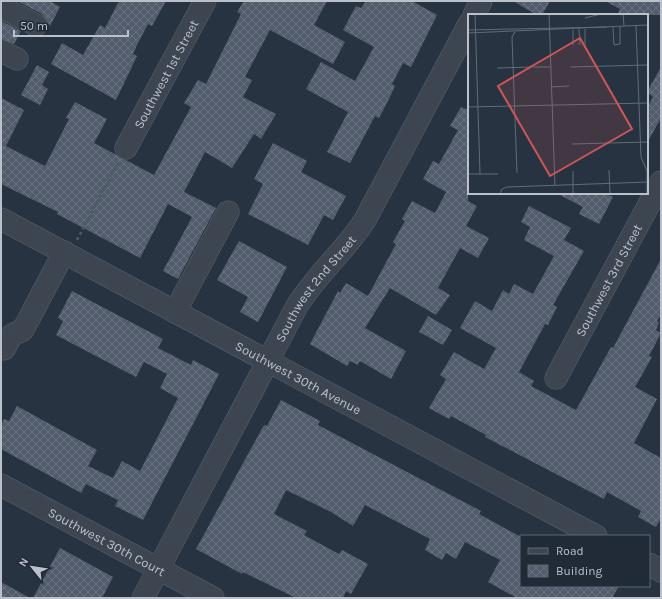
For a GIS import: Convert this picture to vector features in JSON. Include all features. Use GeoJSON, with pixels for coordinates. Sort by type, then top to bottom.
{"type":"FeatureCollection","features":[{"type":"Feature","properties":{"kind":"street","name":"Southwest 1st Street"},"geometry":{"type":"LineString","coordinates":[[124,153],[206,1]]}},
{"type":"Feature","properties":{"kind":"street"},"geometry":{"type":"LineString","coordinates":[[474,14],[481,1]]}},
{"type":"Feature","properties":{"kind":"street"},"geometry":{"type":"LineString","coordinates":[[1,7],[36,25]]}},
{"type":"Feature","properties":{"kind":"street","name":"Southwest 2nd Street"},"geometry":{"type":"LineString","coordinates":[[143,598],[308,290],[351,240],[365,220],[468,26]]}},
{"type":"Feature","properties":{"kind":"street","name":"Southwest 3rd Street"},"geometry":{"type":"LineString","coordinates":[[556,378],[661,182]]}},
{"type":"Feature","properties":{"kind":"street"},"geometry":{"type":"LineString","coordinates":[[175,312],[228,212]]}},
{"type":"Feature","properties":{"kind":"street","name":"Southwest 30th Avenue"},"geometry":{"type":"LineString","coordinates":[[1,219],[70,247],[175,312],[594,535]]}},
{"type":"Feature","properties":{"kind":"street"},"geometry":{"type":"LineString","coordinates":[[3,353],[12,335],[23,330],[70,247]]}},
{"type":"Feature","properties":{"kind":"street","name":"Southwest 30th Court"},"geometry":{"type":"LineString","coordinates":[[1,485],[83,519],[158,569],[213,598]]}},
{"type":"Feature","properties":{"kind":"street"},"geometry":{"type":"LineString","coordinates":[[650,565],[661,571]]}},
{"type":"Feature","properties":{"kind":"path"},"geometry":{"type":"LineString","coordinates":[[70,247],[124,153]]}},
{"type":"Feature","properties":{"kind":"building"},"geometry":{"type":"Polygon","coordinates":[[[17,1],[50,1],[60,7],[50,26],[42,14],[17,1]]]}},
{"type":"Feature","properties":{"kind":"building"},"geometry":{"type":"Polygon","coordinates":[[[119,1],[166,1],[152,26],[148,24],[137,45],[133,54],[137,56],[116,100],[51,64],[62,43],[83,55],[100,25],[105,28],[119,1]]]}},
{"type":"Feature","properties":{"kind":"building"},"geometry":{"type":"Polygon","coordinates":[[[244,1],[327,1],[314,25],[345,42],[333,64],[270,30],[245,77],[252,80],[243,97],[276,114],[261,139],[254,134],[232,168],[205,152],[184,192],[216,208],[178,279],[163,271],[192,217],[168,204],[140,258],[57,214],[58,212],[1,184],[1,98],[24,110],[6,146],[45,166],[69,119],[66,118],[75,102],[107,119],[94,143],[154,175],[191,107],[184,103],[198,80],[206,84],[241,14],[237,12],[244,1]]]}},
{"type":"Feature","properties":{"kind":"building"},"geometry":{"type":"Polygon","coordinates":[[[366,1],[412,1],[437,15],[411,67],[403,63],[392,84],[395,86],[379,118],[375,116],[350,163],[327,152],[348,112],[306,89],[321,62],[355,81],[374,47],[343,30],[356,6],[361,8],[366,1]]]}},
{"type":"Feature","properties":{"kind":"building"},"geometry":{"type":"Polygon","coordinates":[[[513,1],[550,1],[543,14],[535,14],[513,1]]]}},
{"type":"Feature","properties":{"kind":"building"},"geometry":{"type":"Polygon","coordinates":[[[605,1],[661,1],[661,15],[618,14],[620,9],[605,1]]]}},
{"type":"Feature","properties":{"kind":"building"},"geometry":{"type":"Polygon","coordinates":[[[1,21],[21,31],[14,44],[1,39],[1,21]]]}},
{"type":"Feature","properties":{"kind":"building"},"geometry":{"type":"Polygon","coordinates":[[[37,65],[49,72],[42,85],[48,89],[40,105],[21,95],[37,65]]]}},
{"type":"Feature","properties":{"kind":"building"},"geometry":{"type":"Polygon","coordinates":[[[661,67],[661,118],[648,141],[648,106],[653,97],[648,93],[661,67]]]}},
{"type":"Feature","properties":{"kind":"building"},"geometry":{"type":"Polygon","coordinates":[[[461,107],[468,110],[468,201],[477,206],[466,226],[489,238],[478,258],[460,248],[438,288],[450,295],[436,315],[390,288],[365,328],[406,351],[391,379],[360,361],[358,365],[350,361],[347,366],[310,344],[338,291],[340,293],[346,283],[368,296],[396,244],[393,242],[405,221],[402,219],[412,201],[435,213],[446,192],[423,179],[433,161],[439,164],[458,130],[450,126],[461,107]]]}},
{"type":"Feature","properties":{"kind":"building"},"geometry":{"type":"Polygon","coordinates":[[[273,143],[307,161],[301,172],[346,196],[333,220],[324,215],[308,245],[248,214],[263,184],[254,179],[273,143]]]}},
{"type":"Feature","properties":{"kind":"building"},"geometry":{"type":"Polygon","coordinates":[[[558,194],[607,194],[613,197],[599,224],[579,214],[583,207],[558,194]]]}},
{"type":"Feature","properties":{"kind":"building"},"geometry":{"type":"Polygon","coordinates":[[[529,206],[571,228],[564,240],[584,251],[553,305],[557,307],[548,325],[545,324],[519,372],[534,381],[531,386],[576,410],[611,347],[613,348],[661,259],[661,314],[657,321],[659,323],[656,330],[661,333],[649,356],[652,357],[635,387],[657,399],[634,443],[661,458],[661,518],[656,527],[638,517],[641,511],[607,492],[604,499],[485,437],[486,435],[451,416],[449,419],[429,408],[446,379],[440,375],[454,352],[484,369],[496,348],[460,328],[475,301],[492,311],[503,290],[509,294],[514,284],[533,294],[554,256],[524,240],[530,227],[521,222],[529,206]]]}},
{"type":"Feature","properties":{"kind":"building"},"geometry":{"type":"Polygon","coordinates":[[[239,241],[287,267],[258,322],[240,312],[248,297],[217,280],[239,241]]]}},
{"type":"Feature","properties":{"kind":"building"},"geometry":{"type":"Polygon","coordinates":[[[72,291],[163,339],[158,348],[191,365],[193,360],[219,374],[143,520],[115,506],[118,500],[86,484],[81,493],[1,449],[1,425],[4,419],[9,421],[17,406],[97,450],[88,466],[113,478],[122,461],[140,471],[178,398],[160,388],[167,374],[144,362],[136,377],[56,335],[63,321],[58,318],[72,291]]]}},
{"type":"Feature","properties":{"kind":"building"},"geometry":{"type":"Polygon","coordinates":[[[428,316],[452,330],[443,345],[419,332],[428,316]]]}},
{"type":"Feature","properties":{"kind":"building"},"geometry":{"type":"Polygon","coordinates":[[[281,400],[320,421],[318,425],[481,511],[479,514],[520,536],[520,587],[618,587],[612,598],[517,598],[488,582],[500,560],[465,542],[456,559],[446,553],[442,560],[425,550],[430,539],[365,505],[353,526],[331,512],[286,490],[274,514],[307,531],[304,535],[339,554],[342,550],[368,564],[351,594],[346,591],[343,598],[296,598],[243,572],[242,574],[196,549],[264,425],[267,426],[281,400]]]}},
{"type":"Feature","properties":{"kind":"building"},"geometry":{"type":"Polygon","coordinates":[[[60,548],[113,577],[102,598],[33,598],[60,548]]]}},
{"type":"Feature","properties":{"kind":"building"},"geometry":{"type":"Polygon","coordinates":[[[1,582],[30,598],[1,598],[1,582]]]}}]}
